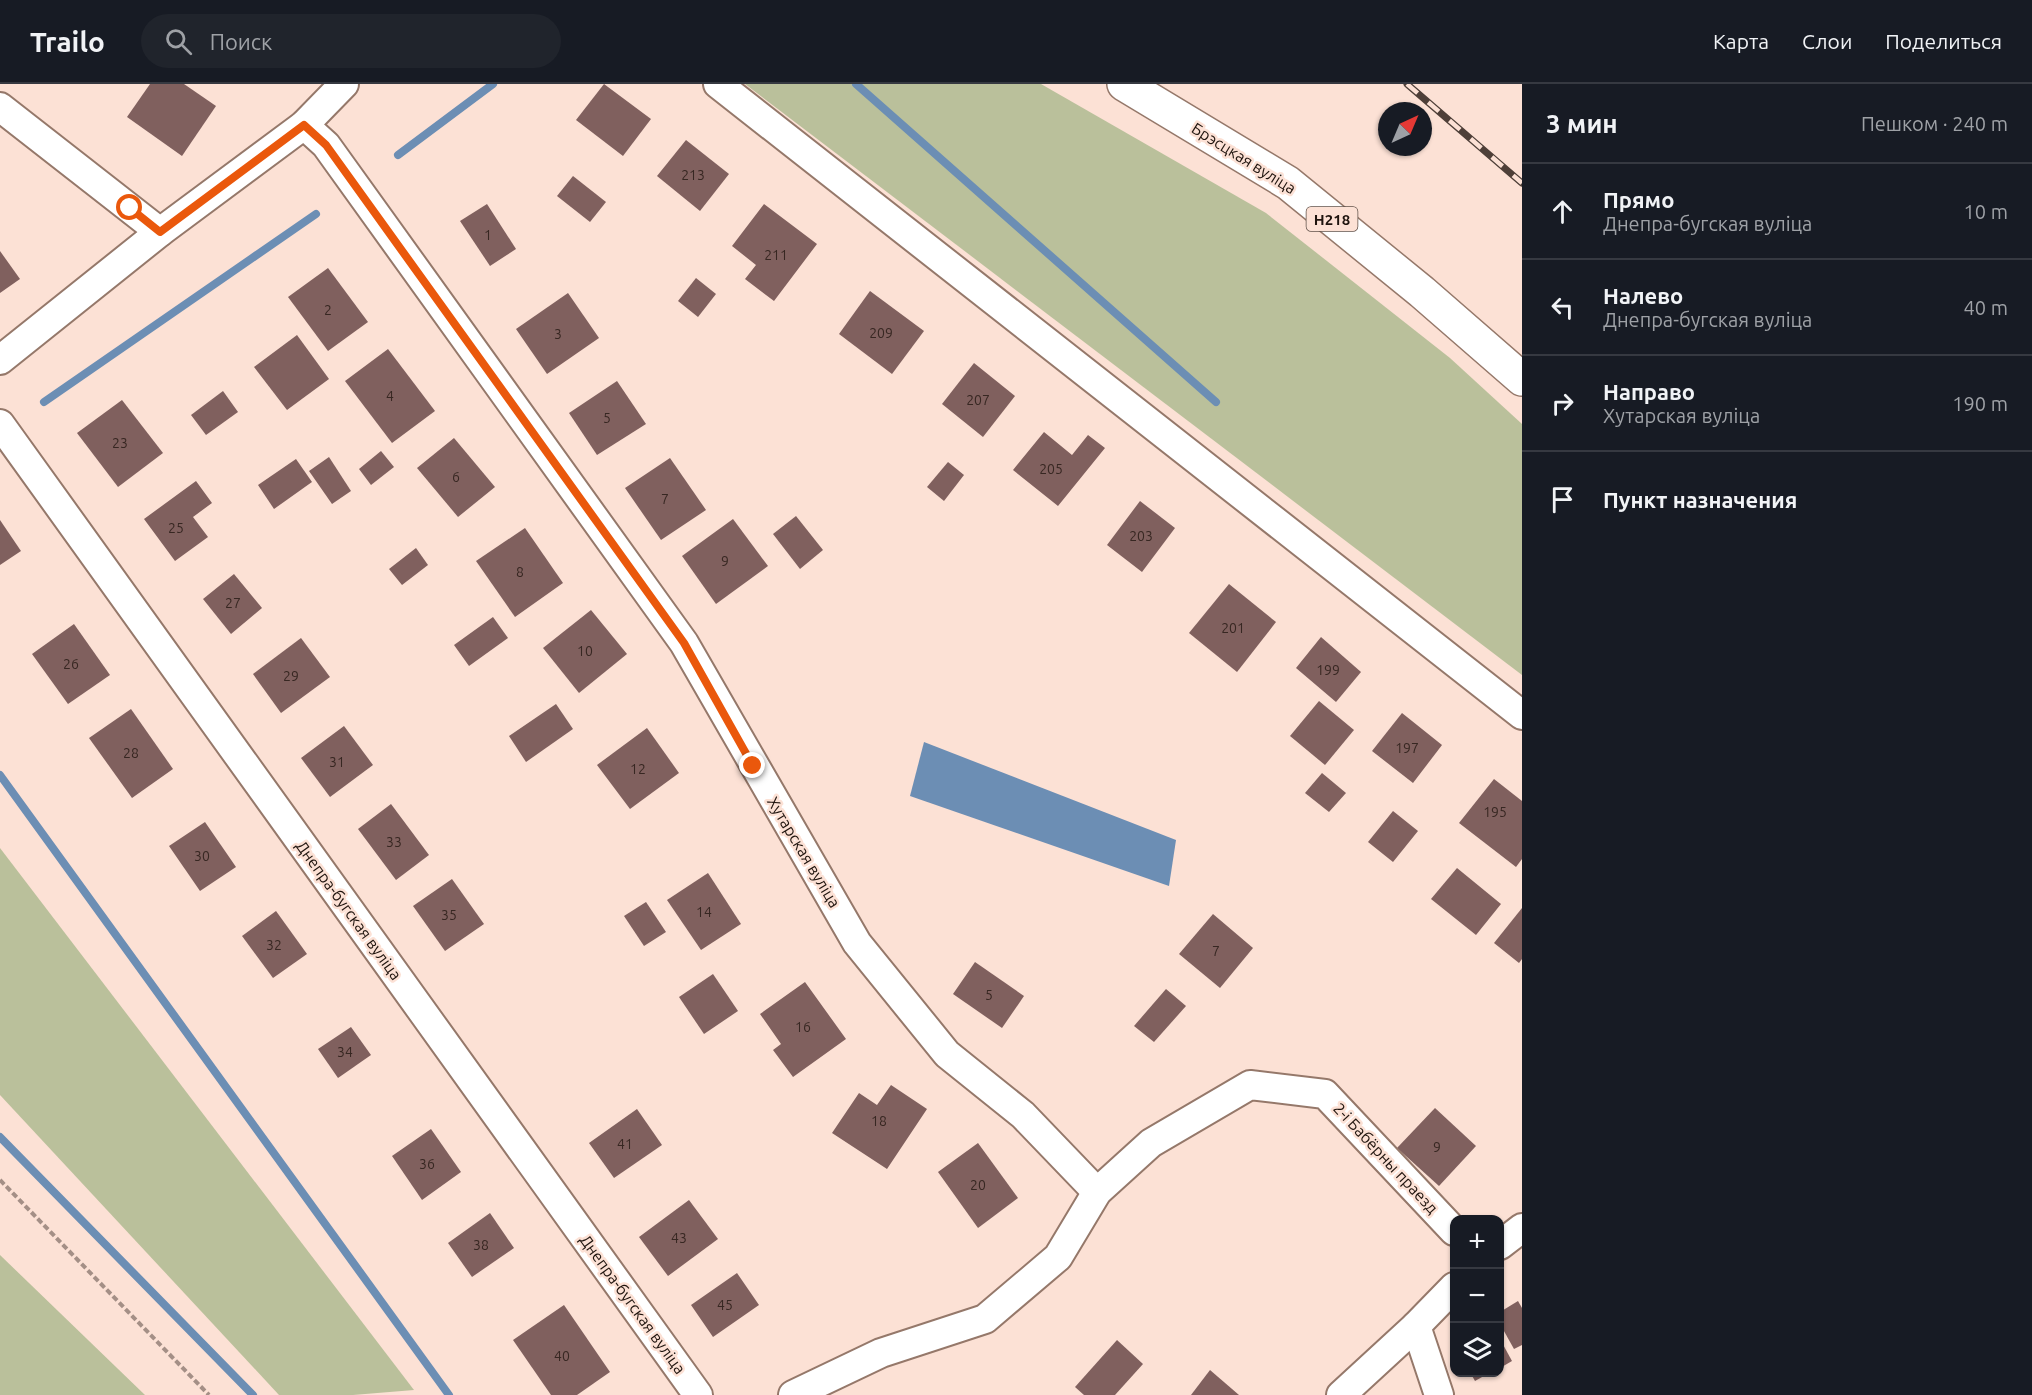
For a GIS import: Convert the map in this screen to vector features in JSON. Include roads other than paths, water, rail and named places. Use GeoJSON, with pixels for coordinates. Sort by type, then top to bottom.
{"type":"FeatureCollection","features":[{"type":"Feature","properties":{"kind":"main road","name":"Брэсцкая вуліца"},"geometry":{"type":"LineString","coordinates":[[1125,84],[1288,183],[1422,292],[1522,379]]}},
{"type":"Feature","properties":{"kind":"street"},"geometry":{"type":"LineString","coordinates":[[0,360],[160,232],[304,125],[345,84]]}},
{"type":"Feature","properties":{"kind":"street"},"geometry":{"type":"LineString","coordinates":[[718,84],[1522,715]]}},
{"type":"Feature","properties":{"kind":"street"},"geometry":{"type":"LineString","coordinates":[[0,107],[160,232]]}},
{"type":"Feature","properties":{"kind":"street","name":"Хутарская вуліца"},"geometry":{"type":"LineString","coordinates":[[304,125],[326,145],[684,643],[857,943],[948,1054],[1023,1115],[1096,1192]]}},
{"type":"Feature","properties":{"kind":"street","name":"Днепра-бугская вуліца"},"geometry":{"type":"LineString","coordinates":[[0,424],[698,1395]]}},
{"type":"Feature","properties":{"kind":"street","name":"2-і Бабёрны праезд"},"geometry":{"type":"LineString","coordinates":[[1096,1192],[1151,1143],[1250,1085],[1325,1094],[1450,1226]]}},
{"type":"Feature","properties":{"kind":"street"},"geometry":{"type":"LineString","coordinates":[[793,1395],[881,1353],[985,1318],[1058,1257],[1096,1192]]}},
{"type":"Feature","properties":{"kind":"street"},"geometry":{"type":"LineString","coordinates":[[1504,1242],[1522,1228]]}},
{"type":"Feature","properties":{"kind":"street"},"geometry":{"type":"LineString","coordinates":[[1341,1395],[1450,1292]]}},
{"type":"Feature","properties":{"kind":"street"},"geometry":{"type":"LineString","coordinates":[[1416,1326],[1439,1395]]}},
{"type":"Feature","properties":{"kind":"water"},"geometry":{"type":"Polygon","coordinates":[[[924,742],[1176,840],[1169,886],[910,796],[924,742]]]}},
{"type":"Feature","properties":{"kind":"waterway"},"geometry":{"type":"LineString","coordinates":[[398,155],[493,84]]}},
{"type":"Feature","properties":{"kind":"waterway"},"geometry":{"type":"LineString","coordinates":[[856,84],[1216,402]]}},
{"type":"Feature","properties":{"kind":"waterway"},"geometry":{"type":"LineString","coordinates":[[44,402],[316,214]]}},
{"type":"Feature","properties":{"kind":"waterway"},"geometry":{"type":"LineString","coordinates":[[0,775],[449,1395]]}},
{"type":"Feature","properties":{"kind":"waterway"},"geometry":{"type":"LineString","coordinates":[[0,1137],[253,1395]]}},
{"type":"Feature","properties":{"kind":"railway"},"geometry":{"type":"LineString","coordinates":[[1407,84],[1522,183]]}}]}
